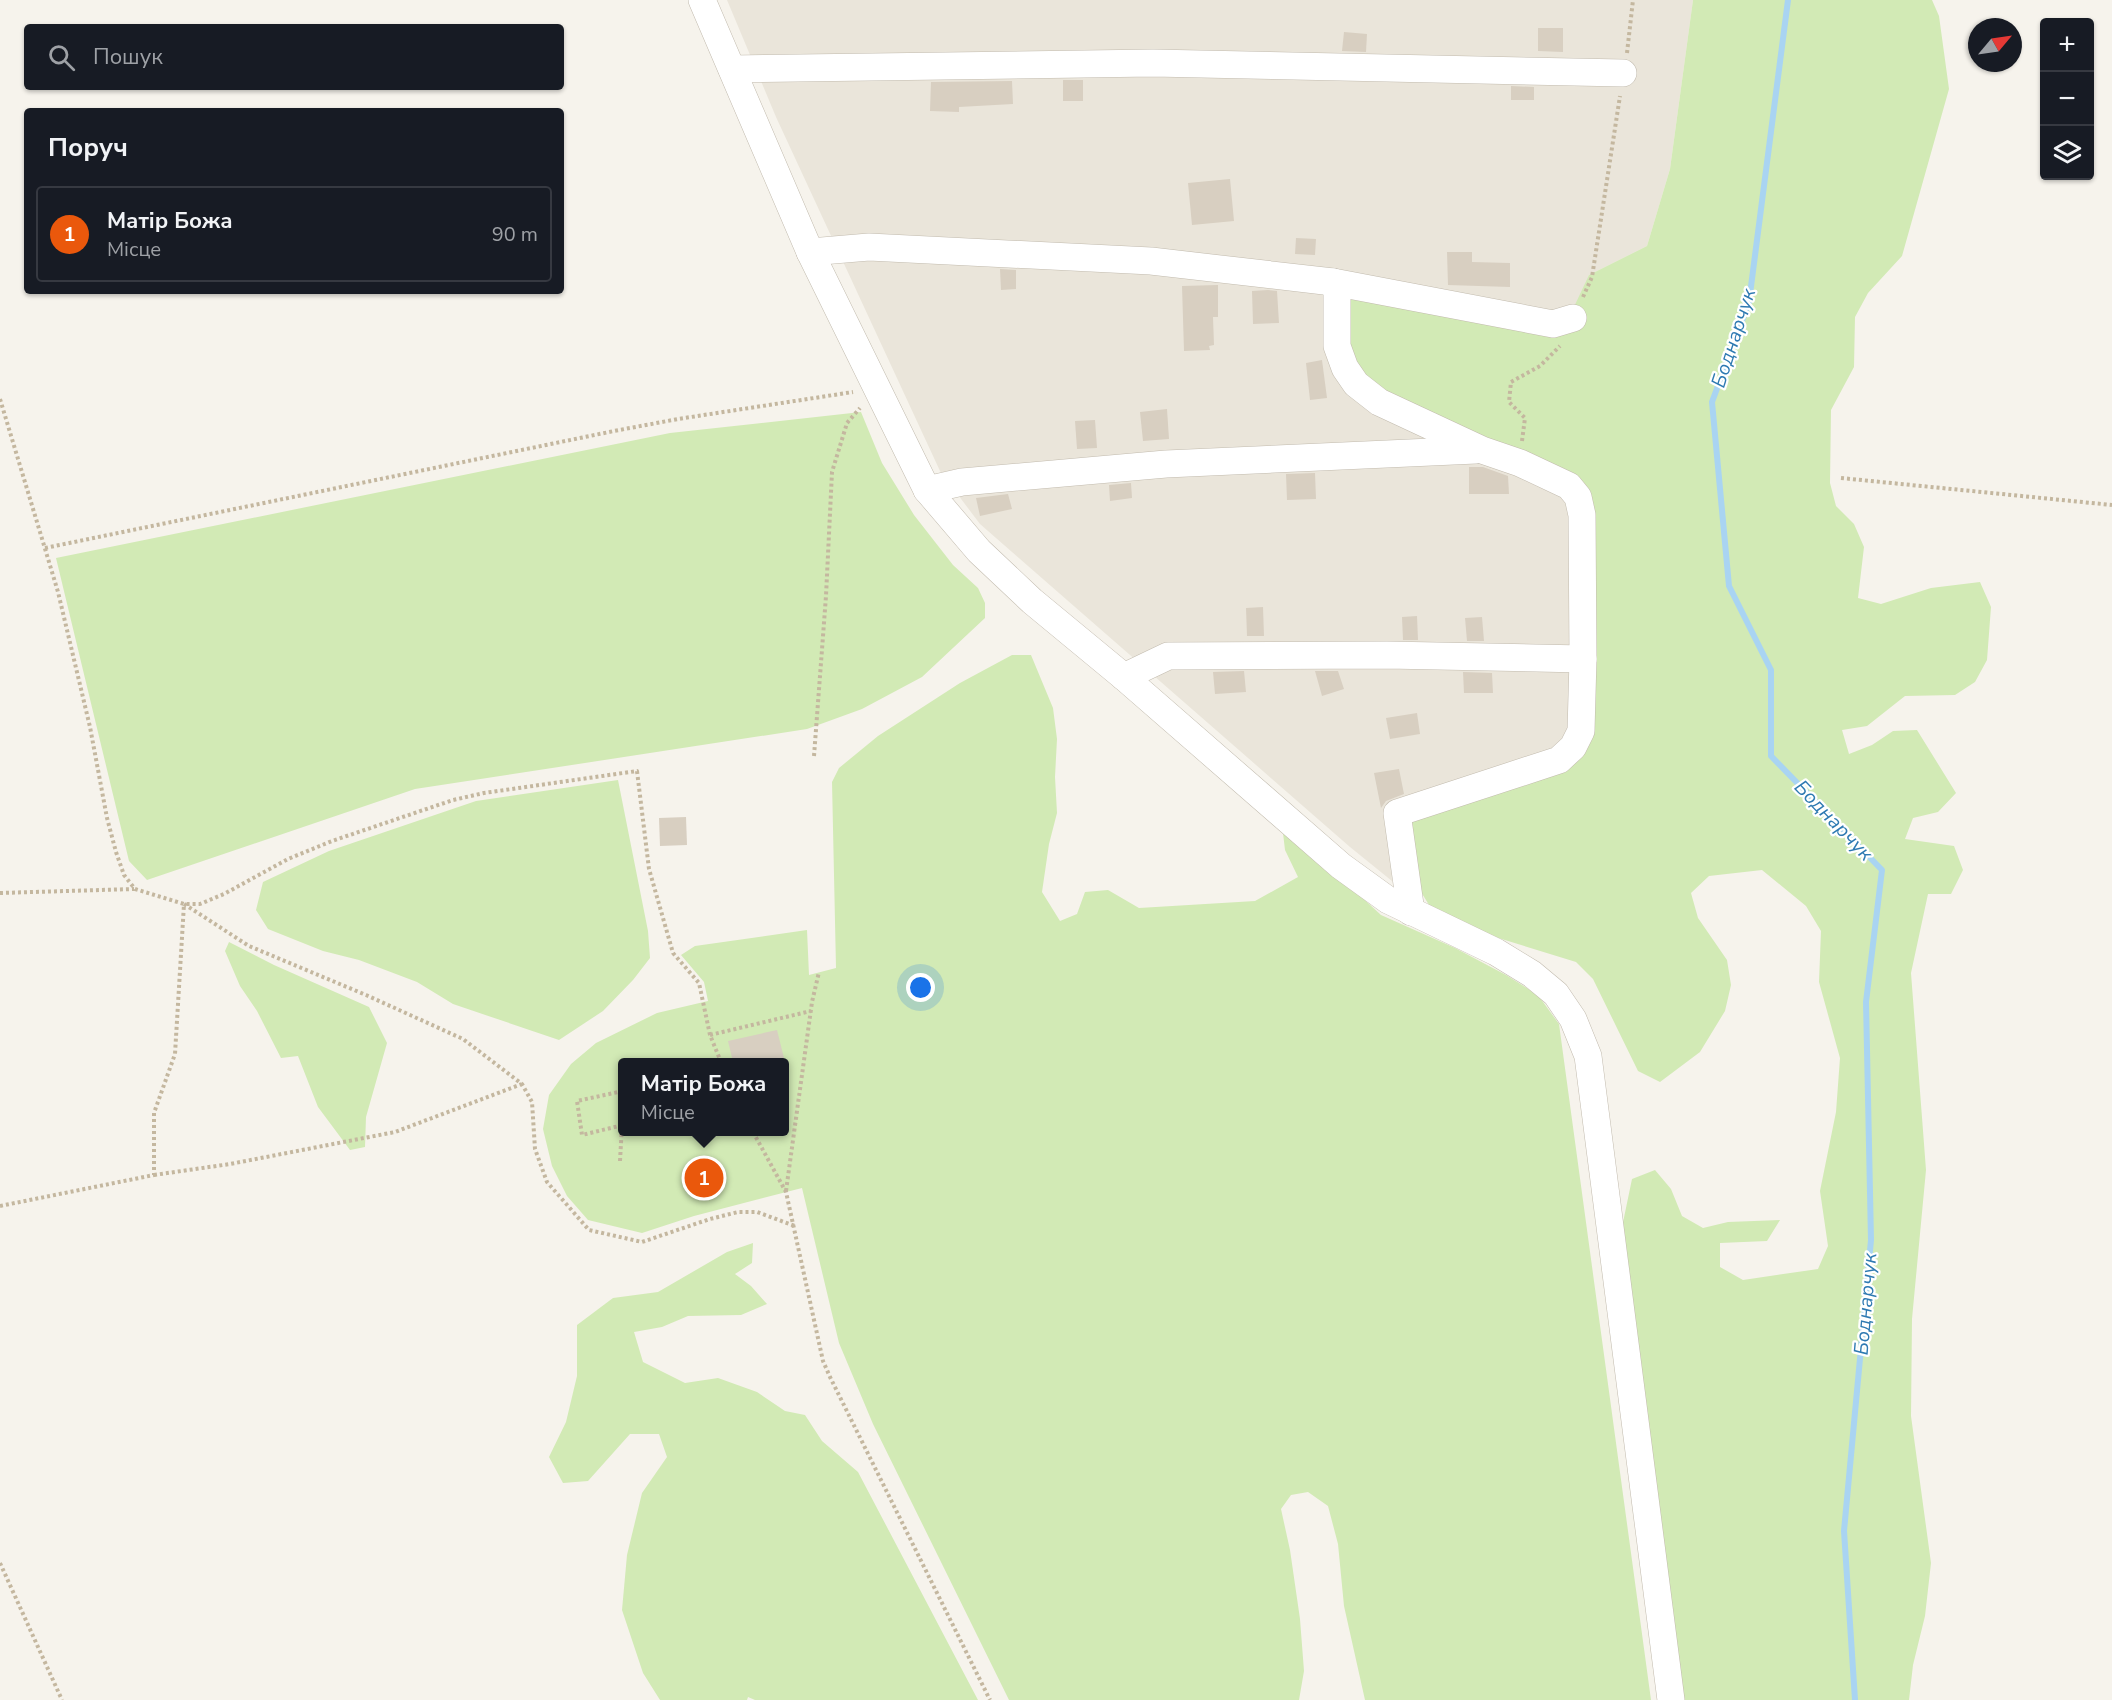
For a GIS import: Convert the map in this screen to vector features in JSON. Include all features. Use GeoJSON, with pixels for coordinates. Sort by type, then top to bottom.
{"type":"FeatureCollection","features":[{"type":"Feature","properties":{"kind":"street"},"geometry":{"type":"LineString","coordinates":[[702,0],[810,252],[927,490],[979,550],[1032,601],[1124,677],[1341,866],[1388,900],[1496,952],[1532,974],[1556,994],[1573,1019],[1588,1056],[1671,1700]]}},
{"type":"Feature","properties":{"kind":"street"},"geometry":{"type":"LineString","coordinates":[[732,69],[1153,63],[1623,73]]}},
{"type":"Feature","properties":{"kind":"street"},"geometry":{"type":"LineString","coordinates":[[810,252],[869,248],[1151,261],[1333,282],[1553,324],[1573,318]]}},
{"type":"Feature","properties":{"kind":"street"},"geometry":{"type":"LineString","coordinates":[[1333,282],[1337,292],[1337,346],[1345,368],[1356,384],[1379,402],[1482,450],[1520,463],[1569,486],[1578,497],[1582,515],[1581,731],[1573,747],[1559,760],[1396,813],[1411,912]]}},
{"type":"Feature","properties":{"kind":"street"},"geometry":{"type":"LineString","coordinates":[[927,490],[962,482],[1166,464],[1482,450]]}},
{"type":"Feature","properties":{"kind":"street"},"geometry":{"type":"LineString","coordinates":[[1124,677],[1168,656],[1387,655],[1583,659]]}},
{"type":"Feature","properties":{"kind":"path"},"geometry":{"type":"LineString","coordinates":[[1573,318],[1592,277],[1633,0]]}},
{"type":"Feature","properties":{"kind":"path"},"geometry":{"type":"LineString","coordinates":[[1525,418],[1509,402],[1511,382],[1540,366]]}},
{"type":"Feature","properties":{"kind":"path"},"geometry":{"type":"LineString","coordinates":[[45,548],[614,431],[877,388]]}},
{"type":"Feature","properties":{"kind":"path"},"geometry":{"type":"LineString","coordinates":[[814,756],[826,596],[832,472],[847,423],[877,388]]}},
{"type":"Feature","properties":{"kind":"path"},"geometry":{"type":"LineString","coordinates":[[0,399],[69,635],[101,780],[107,818],[124,875],[135,889]]}},
{"type":"Feature","properties":{"kind":"path"},"geometry":{"type":"LineString","coordinates":[[1841,478],[2112,505]]}},
{"type":"Feature","properties":{"kind":"path"},"geometry":{"type":"LineString","coordinates":[[184,904],[200,904],[288,859],[332,841],[453,800],[484,793],[636,771],[649,869],[674,953],[699,983],[710,1035],[719,1058]]}},
{"type":"Feature","properties":{"kind":"path"},"geometry":{"type":"LineString","coordinates":[[0,893],[135,889],[184,904],[249,946],[463,1039],[522,1084],[532,1102],[535,1149],[547,1182],[590,1230],[642,1242],[710,1219],[747,1212],[757,1212],[795,1226]]}},
{"type":"Feature","properties":{"kind":"path"},"geometry":{"type":"LineString","coordinates":[[154,1175],[154,1113],[174,1054],[184,904]]}},
{"type":"Feature","properties":{"kind":"path"},"geometry":{"type":"LineString","coordinates":[[786,1192],[811,1011],[819,972]]}},
{"type":"Feature","properties":{"kind":"path"},"geometry":{"type":"LineString","coordinates":[[710,1035],[811,1011]]}},
{"type":"Feature","properties":{"kind":"path"},"geometry":{"type":"LineString","coordinates":[[0,1206],[154,1175],[230,1164],[396,1132],[522,1084]]}},
{"type":"Feature","properties":{"kind":"path"},"geometry":{"type":"LineString","coordinates":[[618,1092],[577,1101],[582,1135],[618,1126]]}},
{"type":"Feature","properties":{"kind":"path"},"geometry":{"type":"LineString","coordinates":[[620,1161],[622,1136]]}},
{"type":"Feature","properties":{"kind":"path"},"geometry":{"type":"LineString","coordinates":[[756,1136],[786,1192],[824,1361],[830,1377],[990,1700]]}},
{"type":"Feature","properties":{"kind":"path"},"geometry":{"type":"LineString","coordinates":[[0,1563],[62,1700]]}},
{"type":"Feature","properties":{"kind":"shaded area"},"geometry":{"type":"Polygon","coordinates":[[[727,0],[1693,0],[1670,169],[1647,246],[1589,275],[1581,491],[1583,742],[1389,819],[1392,881],[1350,847],[980,524],[940,471],[776,117],[727,0]]]}},
{"type":"Feature","properties":{"kind":"green space"},"geometry":{"type":"Polygon","coordinates":[[[1693,0],[1932,0],[1939,16],[1949,89],[1902,256],[1868,293],[1855,317],[1854,367],[1831,410],[1830,483],[1836,506],[1854,524],[1864,547],[1858,598],[1881,604],[1931,588],[1980,582],[1991,607],[1987,660],[1975,682],[1955,695],[1905,696],[1867,726],[1842,730],[1849,754],[1872,745],[1893,731],[1917,730],[1956,793],[1938,812],[1913,818],[1905,839],[1954,846],[1963,870],[1951,894],[1928,894],[1911,973],[1926,1170],[1912,1319],[1911,1416],[1931,1563],[1925,1616],[1913,1665],[1909,1700],[1676,1700],[1616,1256],[1632,1179],[1655,1170],[1671,1189],[1682,1216],[1703,1228],[1728,1222],[1780,1220],[1767,1241],[1720,1243],[1720,1267],[1743,1280],[1818,1269],[1828,1246],[1820,1191],[1836,1112],[1840,1058],[1819,982],[1821,931],[1806,906],[1762,870],[1709,876],[1691,893],[1698,918],[1727,960],[1731,985],[1725,1011],[1700,1052],[1660,1082],[1638,1071],[1593,979],[1576,962],[1456,925],[1434,913],[1421,892],[1407,814],[1583,742],[1587,504],[1382,398],[1342,341],[1341,277],[1558,319],[1573,309],[1589,275],[1647,246],[1670,169],[1693,0]]]}},
{"type":"Feature","properties":{"kind":"green space"},"geometry":{"type":"Polygon","coordinates":[[[861,412],[882,463],[914,515],[953,565],[978,588],[985,603],[985,618],[922,677],[862,709],[807,729],[415,789],[147,880],[129,861],[56,558],[670,433],[861,412]]]}},
{"type":"Feature","properties":{"kind":"green space"},"geometry":{"type":"Polygon","coordinates":[[[1012,655],[1031,655],[1053,708],[1057,739],[1055,777],[1057,813],[1049,844],[1042,892],[1060,921],[1077,914],[1085,892],[1108,890],[1139,908],[1255,901],[1298,877],[1285,850],[1283,833],[1291,832],[1381,915],[1455,948],[1538,995],[1559,1024],[1651,1700],[1365,1700],[1344,1606],[1338,1544],[1328,1506],[1308,1492],[1291,1495],[1281,1509],[1290,1550],[1300,1619],[1304,1671],[1299,1700],[1009,1700],[873,1424],[839,1343],[802,1188],[694,1216],[642,1233],[588,1220],[567,1196],[552,1166],[543,1129],[549,1095],[571,1064],[596,1043],[657,1013],[708,1001],[704,982],[681,955],[695,946],[807,930],[809,975],[836,968],[832,782],[839,768],[878,736],[960,683],[1012,655]]]}},
{"type":"Feature","properties":{"kind":"green space"},"geometry":{"type":"Polygon","coordinates":[[[618,780],[648,931],[650,958],[633,980],[603,1011],[559,1040],[453,1004],[417,982],[359,960],[323,951],[268,929],[256,910],[263,882],[329,851],[476,801],[618,780]]]}},
{"type":"Feature","properties":{"kind":"green space"},"geometry":{"type":"Polygon","coordinates":[[[229,942],[274,965],[369,1007],[387,1043],[366,1117],[365,1147],[350,1150],[318,1107],[298,1056],[281,1058],[257,1011],[240,986],[225,951],[229,942]]]}},
{"type":"Feature","properties":{"kind":"green space"},"geometry":{"type":"Polygon","coordinates":[[[753,1243],[752,1263],[735,1274],[751,1286],[767,1304],[741,1315],[688,1316],[662,1327],[634,1332],[643,1362],[685,1383],[718,1378],[757,1392],[785,1411],[805,1415],[822,1441],[858,1472],[978,1700],[755,1700],[748,1697],[747,1700],[660,1700],[643,1673],[622,1610],[627,1555],[642,1493],[667,1457],[659,1434],[630,1434],[588,1481],[563,1483],[549,1457],[566,1422],[577,1376],[577,1325],[613,1298],[658,1292],[727,1252],[753,1243]]]}},
{"type":"Feature","properties":{"kind":"building"},"geometry":{"type":"Polygon","coordinates":[[[1538,28],[1563,28],[1563,52],[1538,51],[1538,28]]]}},
{"type":"Feature","properties":{"kind":"building"},"geometry":{"type":"Polygon","coordinates":[[[1344,32],[1367,34],[1366,52],[1342,51],[1344,32]]]}},
{"type":"Feature","properties":{"kind":"building"},"geometry":{"type":"Polygon","coordinates":[[[1063,80],[1083,80],[1083,101],[1063,101],[1063,80]]]}},
{"type":"Feature","properties":{"kind":"building"},"geometry":{"type":"Polygon","coordinates":[[[1012,81],[1013,104],[959,107],[959,112],[930,111],[931,82],[1012,81]]]}},
{"type":"Feature","properties":{"kind":"building"},"geometry":{"type":"Polygon","coordinates":[[[1511,86],[1534,87],[1534,100],[1511,100],[1511,86]]]}},
{"type":"Feature","properties":{"kind":"building"},"geometry":{"type":"Polygon","coordinates":[[[1230,179],[1234,221],[1192,225],[1188,183],[1230,179]]]}},
{"type":"Feature","properties":{"kind":"building"},"geometry":{"type":"Polygon","coordinates":[[[1296,238],[1316,239],[1315,255],[1295,254],[1296,238]]]}},
{"type":"Feature","properties":{"kind":"building"},"geometry":{"type":"Polygon","coordinates":[[[1447,252],[1472,252],[1472,262],[1510,263],[1510,287],[1448,285],[1447,252]]]}},
{"type":"Feature","properties":{"kind":"building"},"geometry":{"type":"Polygon","coordinates":[[[1000,269],[1016,270],[1016,289],[1001,290],[1000,269]]]}},
{"type":"Feature","properties":{"kind":"building"},"geometry":{"type":"Polygon","coordinates":[[[1218,285],[1218,317],[1213,317],[1214,345],[1209,346],[1210,350],[1184,351],[1182,286],[1218,285]]]}},
{"type":"Feature","properties":{"kind":"building"},"geometry":{"type":"Polygon","coordinates":[[[1252,291],[1277,291],[1279,323],[1253,324],[1252,291]]]}},
{"type":"Feature","properties":{"kind":"building"},"geometry":{"type":"Polygon","coordinates":[[[1322,360],[1327,398],[1310,400],[1306,363],[1322,360]]]}},
{"type":"Feature","properties":{"kind":"building"},"geometry":{"type":"Polygon","coordinates":[[[1167,409],[1169,439],[1143,441],[1140,412],[1167,409]]]}},
{"type":"Feature","properties":{"kind":"building"},"geometry":{"type":"Polygon","coordinates":[[[1095,420],[1097,448],[1077,449],[1075,421],[1095,420]]]}},
{"type":"Feature","properties":{"kind":"building"},"geometry":{"type":"Polygon","coordinates":[[[1469,467],[1483,467],[1508,476],[1509,494],[1469,494],[1469,467]]]}},
{"type":"Feature","properties":{"kind":"building"},"geometry":{"type":"Polygon","coordinates":[[[1315,473],[1316,499],[1287,500],[1286,474],[1315,473]]]}},
{"type":"Feature","properties":{"kind":"building"},"geometry":{"type":"Polygon","coordinates":[[[1131,483],[1132,498],[1110,501],[1109,485],[1131,483]]]}},
{"type":"Feature","properties":{"kind":"building"},"geometry":{"type":"Polygon","coordinates":[[[1008,494],[1012,509],[980,516],[976,498],[1008,494]]]}},
{"type":"Feature","properties":{"kind":"building"},"geometry":{"type":"Polygon","coordinates":[[[1263,607],[1264,636],[1247,636],[1246,608],[1263,607]]]}},
{"type":"Feature","properties":{"kind":"building"},"geometry":{"type":"Polygon","coordinates":[[[1417,616],[1418,640],[1403,640],[1402,617],[1417,616]]]}},
{"type":"Feature","properties":{"kind":"building"},"geometry":{"type":"Polygon","coordinates":[[[1482,617],[1484,641],[1467,641],[1465,618],[1482,617]]]}},
{"type":"Feature","properties":{"kind":"building"},"geometry":{"type":"Polygon","coordinates":[[[1244,671],[1246,692],[1215,694],[1213,672],[1244,671]]]}},
{"type":"Feature","properties":{"kind":"building"},"geometry":{"type":"Polygon","coordinates":[[[1315,671],[1338,671],[1344,689],[1322,696],[1315,671]]]}},
{"type":"Feature","properties":{"kind":"building"},"geometry":{"type":"Polygon","coordinates":[[[1463,672],[1492,673],[1493,693],[1464,693],[1463,672]]]}},
{"type":"Feature","properties":{"kind":"building"},"geometry":{"type":"Polygon","coordinates":[[[1417,713],[1420,734],[1390,739],[1386,718],[1417,713]]]}},
{"type":"Feature","properties":{"kind":"building"},"geometry":{"type":"Polygon","coordinates":[[[1399,769],[1404,794],[1386,801],[1381,808],[1374,773],[1399,769]]]}},
{"type":"Feature","properties":{"kind":"building"},"geometry":{"type":"Polygon","coordinates":[[[686,817],[687,845],[660,846],[659,818],[686,817]]]}},
{"type":"Feature","properties":{"kind":"building"},"geometry":{"type":"Polygon","coordinates":[[[777,1030],[784,1058],[732,1058],[728,1041],[777,1030]]]}},
{"type":"Feature","properties":{"kind":"waterway","name":"Боднарчук"},"geometry":{"type":"LineString","coordinates":[[1788,0],[1749,302],[1712,402],[1729,586],[1771,670],[1771,756],[1882,870],[1866,1002],[1871,1240],[1844,1531],[1855,1700]]}},
{"type":"Feature","properties":{"kind":"place","name":"Матір Божа"},"geometry":{"type":"Point","coordinates":[704,1178]}}]}
